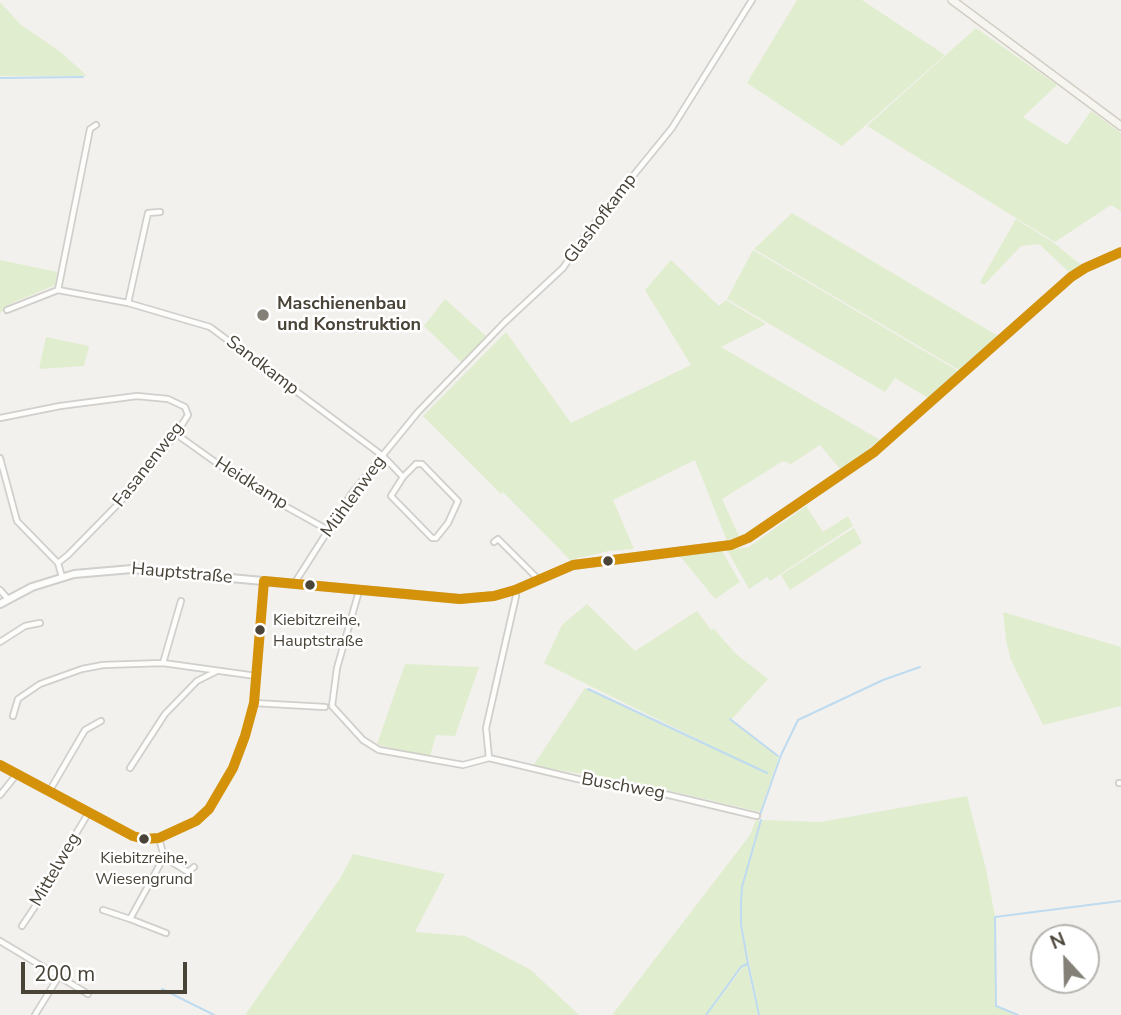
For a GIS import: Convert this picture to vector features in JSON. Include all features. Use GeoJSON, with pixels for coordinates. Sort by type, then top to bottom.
{"type":"FeatureCollection","features":[{"type":"Feature","properties":{"kind":"main road"},"geometry":{"type":"LineString","coordinates":[[952,0],[1121,126]]}},
{"type":"Feature","properties":{"kind":"street","name":"Glashofkamp"},"geometry":{"type":"LineString","coordinates":[[418,412],[563,268],[589,230],[672,128],[752,0]]}},
{"type":"Feature","properties":{"kind":"street"},"geometry":{"type":"LineString","coordinates":[[7,310],[58,290],[90,129],[96,125]]}},
{"type":"Feature","properties":{"kind":"street"},"geometry":{"type":"LineString","coordinates":[[128,303],[148,213],[160,212]]}},
{"type":"Feature","properties":{"kind":"street","name":"Hauptstraße"},"geometry":{"type":"LineString","coordinates":[[0,604],[32,587],[62,578],[103,570],[132,569],[460,599],[494,596],[515,590],[573,565],[721,547],[748,538],[874,452],[1071,277],[1100,260],[1121,252]]}},
{"type":"Feature","properties":{"kind":"street","name":"Sandkamp"},"geometry":{"type":"LineString","coordinates":[[58,290],[128,303],[210,327],[383,456],[403,477]]}},
{"type":"Feature","properties":{"kind":"street","name":"Fasanenweg"},"geometry":{"type":"LineString","coordinates":[[0,418],[60,406],[137,396],[168,399],[186,407],[188,415],[176,435],[111,513],[58,563]]}},
{"type":"Feature","properties":{"kind":"street","name":"Mühlenweg"},"geometry":{"type":"LineString","coordinates":[[294,584],[352,493],[418,412]]}},
{"type":"Feature","properties":{"kind":"street","name":"Heidkamp"},"geometry":{"type":"LineString","coordinates":[[176,435],[249,486],[328,530]]}},
{"type":"Feature","properties":{"kind":"street"},"geometry":{"type":"LineString","coordinates":[[0,458],[17,521],[58,563],[62,578]]}},
{"type":"Feature","properties":{"kind":"street"},"geometry":{"type":"LineString","coordinates":[[416,464],[422,464],[458,501],[436,538],[432,538],[391,496],[403,477],[416,464]]}},
{"type":"Feature","properties":{"kind":"street"},"geometry":{"type":"LineString","coordinates":[[494,542],[498,539],[539,580]]}},
{"type":"Feature","properties":{"kind":"street"},"geometry":{"type":"LineString","coordinates":[[0,765],[132,836],[144,839],[159,838],[186,828],[209,808],[233,768],[254,703],[264,581]]}},
{"type":"Feature","properties":{"kind":"street"},"geometry":{"type":"LineString","coordinates":[[0,590],[8,599]]}},
{"type":"Feature","properties":{"kind":"street","name":"Buschweg"},"geometry":{"type":"LineString","coordinates":[[359,590],[337,668],[332,706],[363,740],[379,750],[463,765],[489,758],[586,781],[631,786],[757,816]]}},
{"type":"Feature","properties":{"kind":"street"},"geometry":{"type":"LineString","coordinates":[[489,758],[486,728],[516,596],[515,590]]}},
{"type":"Feature","properties":{"kind":"street"},"geometry":{"type":"LineString","coordinates":[[163,663],[181,601]]}},
{"type":"Feature","properties":{"kind":"street"},"geometry":{"type":"LineString","coordinates":[[0,642],[25,626],[40,623]]}},
{"type":"Feature","properties":{"kind":"street"},"geometry":{"type":"LineString","coordinates":[[13,716],[18,699],[40,684],[66,673],[103,666],[163,663],[256,676]]}},
{"type":"Feature","properties":{"kind":"street"},"geometry":{"type":"LineString","coordinates":[[130,768],[165,714],[197,681],[217,671]]}},
{"type":"Feature","properties":{"kind":"street"},"geometry":{"type":"LineString","coordinates":[[254,703],[325,707]]}},
{"type":"Feature","properties":{"kind":"street"},"geometry":{"type":"LineString","coordinates":[[50,790],[85,730],[101,720]]}},
{"type":"Feature","properties":{"kind":"street"},"geometry":{"type":"LineString","coordinates":[[0,795],[18,774]]}},
{"type":"Feature","properties":{"kind":"street","name":"Mittelweg"},"geometry":{"type":"LineString","coordinates":[[22,926],[42,897],[53,872],[89,812]]}},
{"type":"Feature","properties":{"kind":"street"},"geometry":{"type":"LineString","coordinates":[[130,919],[164,858],[159,838]]}},
{"type":"Feature","properties":{"kind":"street"},"geometry":{"type":"LineString","coordinates":[[164,858],[188,873],[194,867]]}},
{"type":"Feature","properties":{"kind":"street"},"geometry":{"type":"LineString","coordinates":[[103,910],[166,933]]}},
{"type":"Feature","properties":{"kind":"street"},"geometry":{"type":"LineString","coordinates":[[0,941],[89,994]]}},
{"type":"Feature","properties":{"kind":"street"},"geometry":{"type":"LineString","coordinates":[[35,1015],[59,976]]}},
{"type":"Feature","properties":{"kind":"green space"},"geometry":{"type":"Polygon","coordinates":[[[797,0],[862,0],[945,55],[842,146],[747,83],[797,0]]]}},
{"type":"Feature","properties":{"kind":"green space"},"geometry":{"type":"Polygon","coordinates":[[[0,2],[20,24],[62,53],[87,76],[0,76],[0,2]]]}},
{"type":"Feature","properties":{"kind":"green space"},"geometry":{"type":"Polygon","coordinates":[[[976,28],[1057,85],[1023,117],[1067,145],[1091,111],[1121,133],[1121,211],[1111,205],[1055,242],[867,126],[976,28]]]}},
{"type":"Feature","properties":{"kind":"green space"},"geometry":{"type":"Polygon","coordinates":[[[792,213],[998,336],[959,370],[754,249],[792,213]]]}},
{"type":"Feature","properties":{"kind":"green space"},"geometry":{"type":"Polygon","coordinates":[[[1016,219],[1054,243],[1081,265],[1070,273],[1039,244],[1021,246],[984,285],[980,282],[1016,219]]]}},
{"type":"Feature","properties":{"kind":"green space"},"geometry":{"type":"Polygon","coordinates":[[[753,250],[958,371],[928,398],[895,378],[885,392],[727,299],[753,250]]]}},
{"type":"Feature","properties":{"kind":"green space"},"geometry":{"type":"Polygon","coordinates":[[[0,260],[57,272],[55,285],[10,304],[0,313],[0,260]]]}},
{"type":"Feature","properties":{"kind":"green space"},"geometry":{"type":"Polygon","coordinates":[[[671,260],[719,306],[726,300],[766,324],[721,347],[880,440],[841,470],[820,445],[791,464],[783,461],[722,499],[739,536],[727,541],[695,460],[613,500],[634,549],[609,551],[570,560],[423,416],[506,332],[571,423],[691,365],[645,290],[671,260]]]}},
{"type":"Feature","properties":{"kind":"green space"},"geometry":{"type":"Polygon","coordinates":[[[445,299],[487,337],[462,363],[424,326],[445,299]]]}},
{"type":"Feature","properties":{"kind":"green space"},"geometry":{"type":"Polygon","coordinates":[[[46,337],[89,346],[84,366],[39,369],[46,337]]]}},
{"type":"Feature","properties":{"kind":"green space"},"geometry":{"type":"Polygon","coordinates":[[[806,506],[823,532],[848,516],[853,526],[770,581],[767,577],[749,589],[727,550],[749,547],[806,506]]]}},
{"type":"Feature","properties":{"kind":"green space"},"geometry":{"type":"Polygon","coordinates":[[[854,528],[862,543],[790,590],[781,575],[854,528]]]}},
{"type":"Feature","properties":{"kind":"green space"},"geometry":{"type":"Polygon","coordinates":[[[722,551],[740,582],[715,599],[680,556],[722,551]]]}},
{"type":"Feature","properties":{"kind":"green space"},"geometry":{"type":"Polygon","coordinates":[[[587,604],[635,651],[697,611],[711,630],[714,629],[736,654],[768,679],[731,720],[779,757],[760,812],[633,782],[533,766],[585,688],[758,769],[544,663],[562,625],[587,604]]]}},
{"type":"Feature","properties":{"kind":"green space"},"geometry":{"type":"Polygon","coordinates":[[[1003,612],[1121,647],[1121,706],[1043,725],[1011,660],[1003,612]]]}},
{"type":"Feature","properties":{"kind":"green space"},"geometry":{"type":"Polygon","coordinates":[[[405,664],[479,667],[455,736],[436,735],[430,756],[401,752],[377,744],[405,664]]]}},
{"type":"Feature","properties":{"kind":"green space"},"geometry":{"type":"Polygon","coordinates":[[[967,796],[995,916],[996,1006],[1016,1015],[759,1015],[742,924],[742,887],[741,924],[747,964],[741,967],[706,1015],[612,1015],[750,835],[756,820],[760,821],[743,885],[762,820],[820,822],[967,796]]]}},
{"type":"Feature","properties":{"kind":"green space"},"geometry":{"type":"Polygon","coordinates":[[[353,854],[445,874],[415,932],[465,936],[493,950],[531,970],[579,1015],[245,1015],[341,877],[353,854]]]}},
{"type":"Feature","properties":{"kind":"green space"},"geometry":{"type":"Polygon","coordinates":[[[747,965],[758,1015],[707,1015],[742,968],[747,965]]]}},
{"type":"Feature","properties":{"kind":"waterway"},"geometry":{"type":"LineString","coordinates":[[0,78],[83,77]]}},
{"type":"Feature","properties":{"kind":"waterway"},"geometry":{"type":"LineString","coordinates":[[760,815],[781,755],[798,720],[883,680],[920,667]]}},
{"type":"Feature","properties":{"kind":"waterway"},"geometry":{"type":"LineString","coordinates":[[588,689],[767,773]]}},
{"type":"Feature","properties":{"kind":"waterway"},"geometry":{"type":"LineString","coordinates":[[730,719],[778,756]]}},
{"type":"Feature","properties":{"kind":"waterway"},"geometry":{"type":"LineString","coordinates":[[759,1015],[741,924],[741,904],[742,887],[761,820]]}},
{"type":"Feature","properties":{"kind":"waterway"},"geometry":{"type":"LineString","coordinates":[[1018,1015],[996,1006],[995,917],[1120,901]]}},
{"type":"Feature","properties":{"kind":"waterway"},"geometry":{"type":"LineString","coordinates":[[706,1015],[741,967],[747,964]]}},
{"type":"Feature","properties":{"kind":"waterway"},"geometry":{"type":"LineString","coordinates":[[162,989],[214,1015]]}},
{"type":"Feature","properties":{"kind":"transit line"},"geometry":{"type":"LineString","coordinates":[[264,581],[460,599],[494,596],[515,590],[573,565],[731,545],[748,538],[874,452],[1071,277],[1121,252]]}},
{"type":"Feature","properties":{"kind":"transit line"},"geometry":{"type":"LineString","coordinates":[[0,765],[133,836],[144,839],[159,838],[196,821],[209,809],[233,768],[245,736],[254,703],[264,581]]}},
{"type":"Feature","properties":{"kind":"place","name":"Maschienenbau und Konstruktion"},"geometry":{"type":"Point","coordinates":[263,315]}},
{"type":"Feature","properties":{"kind":"place","name":"Kiebitzreihe, Hauptstraße"},"geometry":{"type":"Point","coordinates":[260,630]}},
{"type":"Feature","properties":{"kind":"place","name":"Kiebitzreihe, Wiesengrund"},"geometry":{"type":"Point","coordinates":[144,839]}}]}
